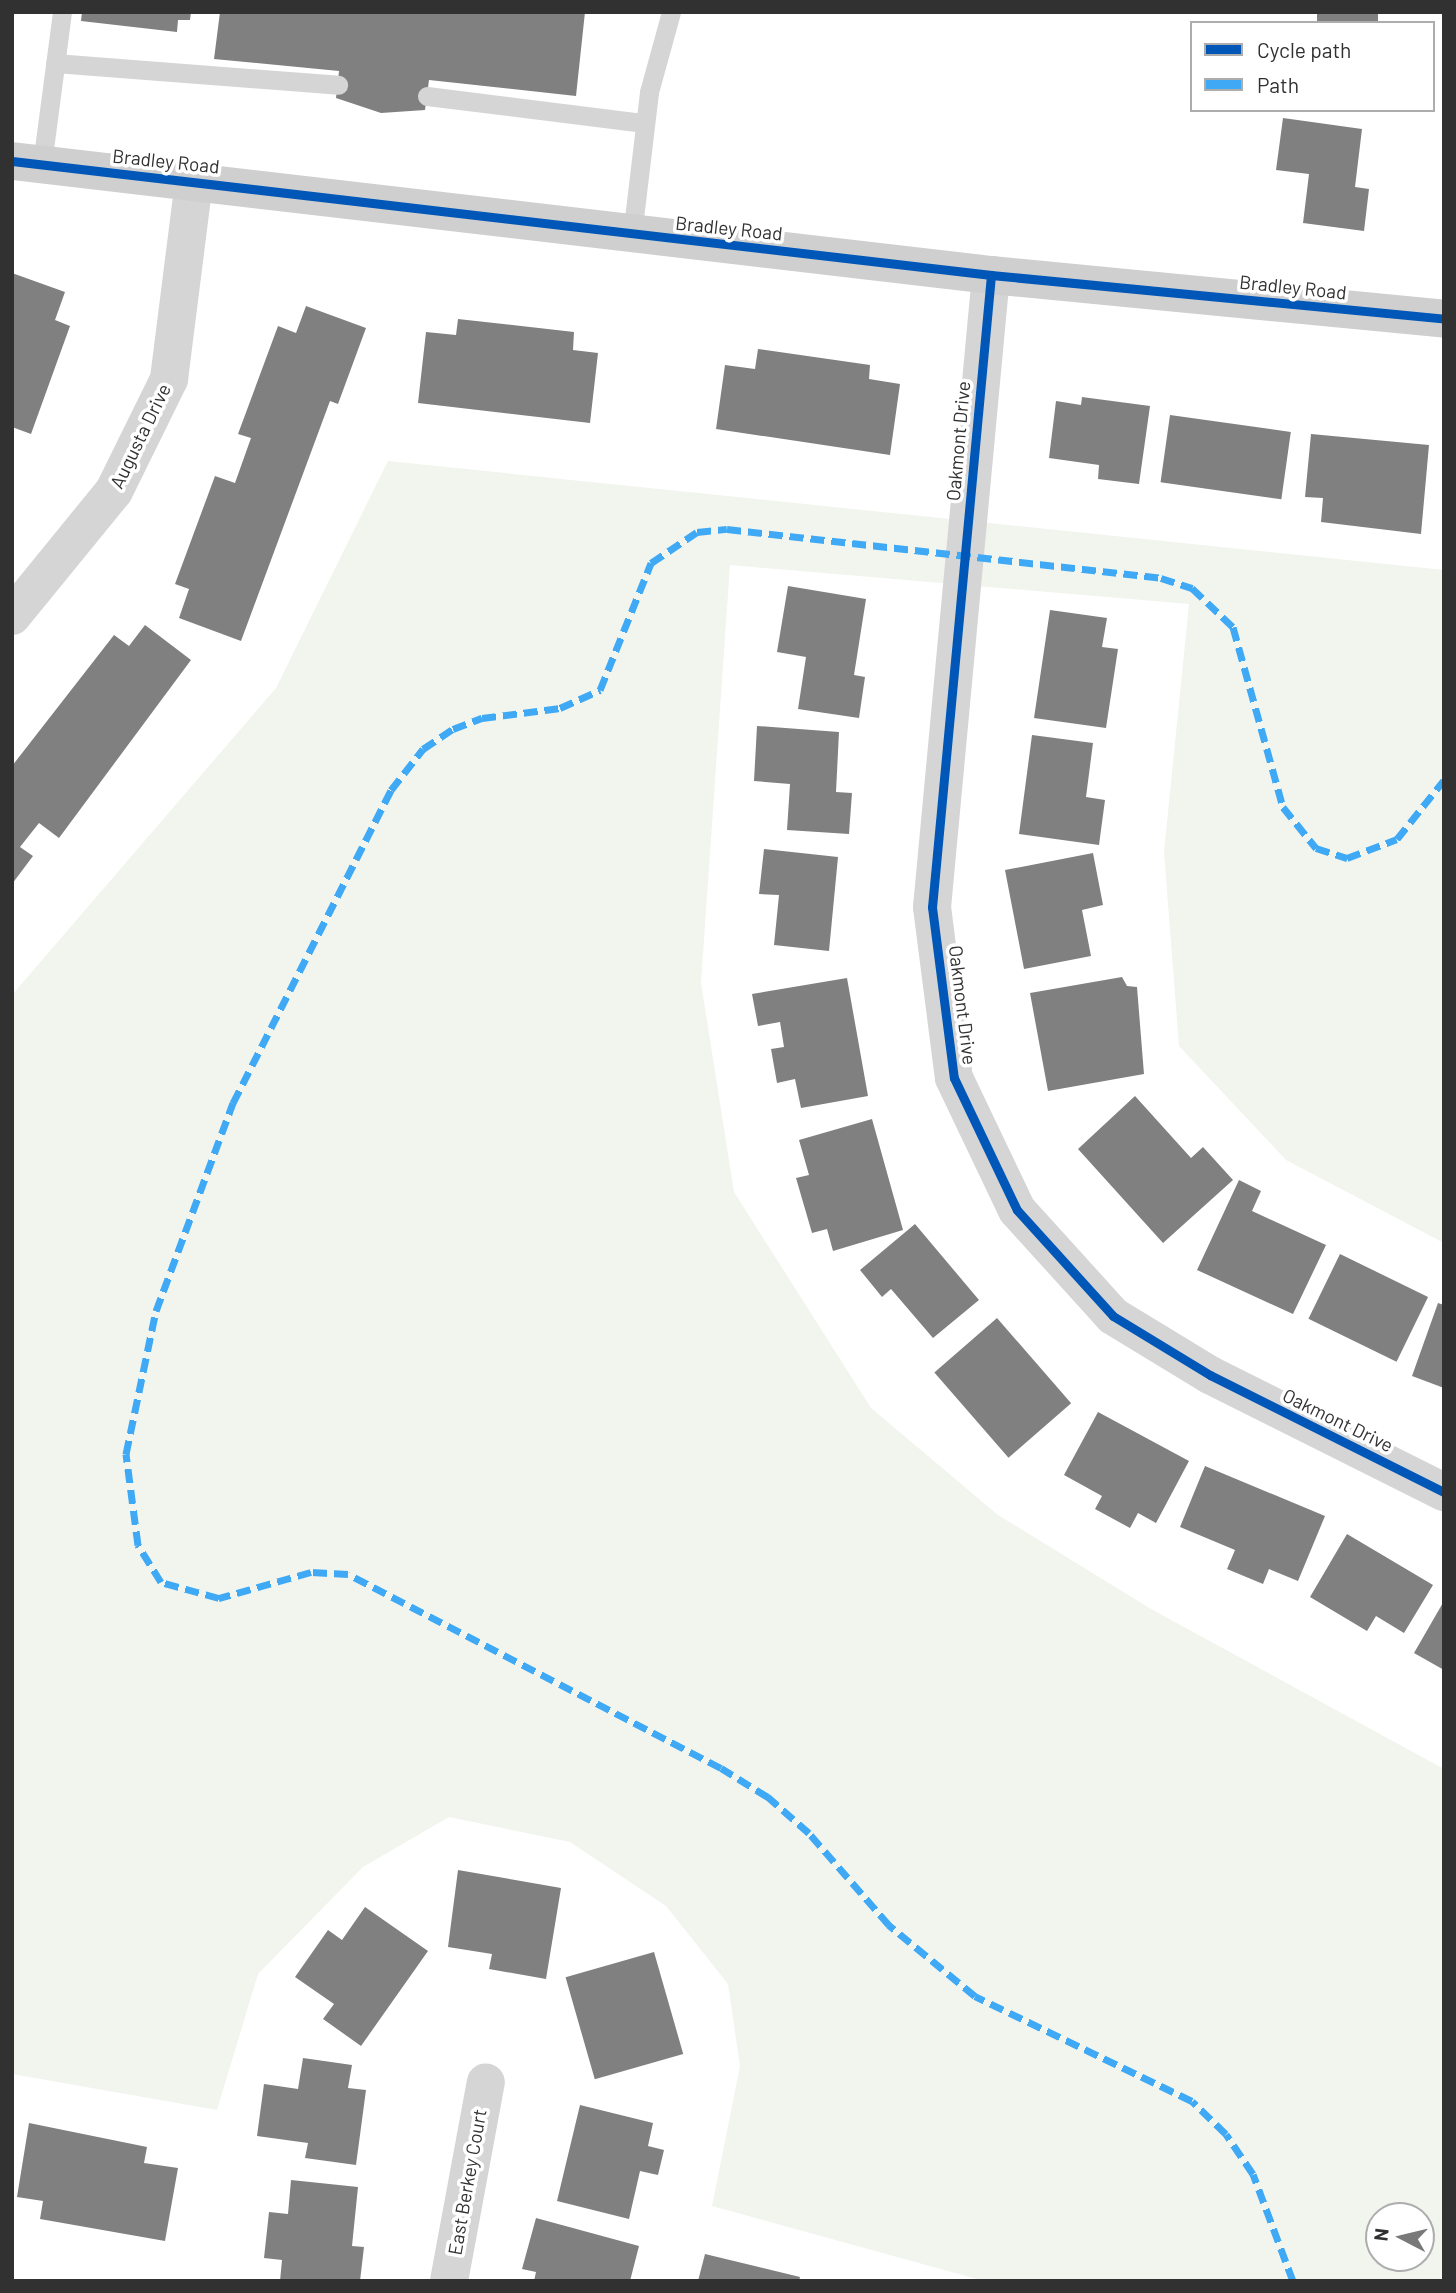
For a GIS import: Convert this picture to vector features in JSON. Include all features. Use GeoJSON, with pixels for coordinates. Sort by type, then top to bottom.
{"type":"FeatureCollection","features":[{"type":"Feature","properties":{"kind":"street","name":"Bradley Road"},"geometry":{"type":"LineString","coordinates":[[27,163],[991,275],[1444,319]]}},
{"type":"Feature","properties":{"kind":"street","name":"Augusta Drive"},"geometry":{"type":"LineString","coordinates":[[12,616],[114,491],[169,379],[194,181]]}},
{"type":"Feature","properties":{"kind":"street","name":"Oakmont Drive"},"geometry":{"type":"LineString","coordinates":[[991,275],[932,907],[954,1078],[1017,1210],[1114,1316],[1209,1376],[1444,1492]]}},
{"type":"Feature","properties":{"kind":"street","name":"East Berkey Court"},"geometry":{"type":"LineString","coordinates":[[449,2281],[486,2082]]}},
{"type":"Feature","properties":{"kind":"lane"},"geometry":{"type":"LineString","coordinates":[[27,163],[55,63],[62,12]]}},
{"type":"Feature","properties":{"kind":"lane"},"geometry":{"type":"LineString","coordinates":[[632,235],[644,123],[671,12]]}},
{"type":"Feature","properties":{"kind":"lane"},"geometry":{"type":"LineString","coordinates":[[55,63],[338,85]]}},
{"type":"Feature","properties":{"kind":"lane"},"geometry":{"type":"LineString","coordinates":[[427,96],[644,123]]}},
{"type":"Feature","properties":{"kind":"shaded area"},"geometry":{"type":"Polygon","coordinates":[[[388,461],[1444,570],[1444,1243],[1286,1160],[1179,1046],[1164,852],[1189,604],[730,565],[701,983],[734,1192],[871,1408],[998,1515],[1151,1609],[1444,1769],[1444,2281],[984,2281],[712,2206],[740,2066],[728,1984],[666,1906],[570,1842],[449,1817],[363,1867],[258,1974],[217,2110],[12,2074],[12,995],[276,688],[388,461]]]}},
{"type":"Feature","properties":{"kind":"building"},"geometry":{"type":"Polygon","coordinates":[[[82,12],[191,12],[190,20],[178,20],[177,32],[81,21],[82,12]]]}},
{"type":"Feature","properties":{"kind":"building"},"geometry":{"type":"Polygon","coordinates":[[[220,12],[585,12],[576,96],[429,80],[425,110],[381,113],[336,98],[339,71],[214,59],[220,12]]]}},
{"type":"Feature","properties":{"kind":"building"},"geometry":{"type":"Polygon","coordinates":[[[1317,12],[1378,12],[1378,21],[1317,21],[1317,12]]]}},
{"type":"Feature","properties":{"kind":"building"},"geometry":{"type":"Polygon","coordinates":[[[1283,118],[1362,129],[1355,187],[1369,189],[1364,231],[1303,223],[1309,174],[1276,170],[1283,118]]]}},
{"type":"Feature","properties":{"kind":"building"},"geometry":{"type":"Polygon","coordinates":[[[12,273],[65,292],[55,320],[70,326],[31,434],[12,427],[12,273]]]}},
{"type":"Feature","properties":{"kind":"building"},"geometry":{"type":"Polygon","coordinates":[[[306,306],[366,328],[338,404],[330,401],[241,641],[179,618],[189,589],[175,584],[215,476],[235,483],[251,438],[238,434],[278,326],[296,333],[306,306]]]}},
{"type":"Feature","properties":{"kind":"building"},"geometry":{"type":"Polygon","coordinates":[[[458,319],[574,332],[573,350],[598,353],[590,423],[418,403],[426,332],[456,335],[458,319]]]}},
{"type":"Feature","properties":{"kind":"building"},"geometry":{"type":"Polygon","coordinates":[[[758,349],[870,365],[869,379],[900,384],[890,455],[716,429],[725,365],[755,369],[758,349]]]}},
{"type":"Feature","properties":{"kind":"building"},"geometry":{"type":"Polygon","coordinates":[[[1082,397],[1150,406],[1139,484],[1098,479],[1099,465],[1049,458],[1056,401],[1081,405],[1082,397]]]}},
{"type":"Feature","properties":{"kind":"building"},"geometry":{"type":"Polygon","coordinates":[[[1170,415],[1291,432],[1281,499],[1161,482],[1170,415]]]}},
{"type":"Feature","properties":{"kind":"building"},"geometry":{"type":"Polygon","coordinates":[[[1311,434],[1429,445],[1421,534],[1321,522],[1323,498],[1305,497],[1311,434]]]}},
{"type":"Feature","properties":{"kind":"building"},"geometry":{"type":"Polygon","coordinates":[[[788,586],[866,599],[854,675],[865,677],[859,718],[798,709],[806,657],[777,652],[788,586]]]}},
{"type":"Feature","properties":{"kind":"building"},"geometry":{"type":"Polygon","coordinates":[[[1050,610],[1107,618],[1102,647],[1118,649],[1106,728],[1034,718],[1050,610]]]}},
{"type":"Feature","properties":{"kind":"building"},"geometry":{"type":"Polygon","coordinates":[[[145,625],[191,660],[59,838],[39,823],[20,847],[33,856],[12,884],[12,766],[114,635],[129,646],[145,625]]]}},
{"type":"Feature","properties":{"kind":"building"},"geometry":{"type":"Polygon","coordinates":[[[757,726],[839,732],[836,792],[852,793],[849,834],[787,830],[790,784],[754,781],[757,726]]]}},
{"type":"Feature","properties":{"kind":"building"},"geometry":{"type":"Polygon","coordinates":[[[1032,735],[1093,743],[1086,797],[1105,800],[1099,845],[1019,834],[1032,735]]]}},
{"type":"Feature","properties":{"kind":"building"},"geometry":{"type":"Polygon","coordinates":[[[764,849],[838,857],[829,951],[774,945],[779,895],[759,894],[764,849]]]}},
{"type":"Feature","properties":{"kind":"building"},"geometry":{"type":"Polygon","coordinates":[[[1093,853],[1103,905],[1082,910],[1091,956],[1024,969],[1005,870],[1093,853]]]}},
{"type":"Feature","properties":{"kind":"building"},"geometry":{"type":"Polygon","coordinates":[[[1122,977],[1127,986],[1137,987],[1144,1074],[1048,1091],[1030,993],[1122,977]]]}},
{"type":"Feature","properties":{"kind":"building"},"geometry":{"type":"Polygon","coordinates":[[[847,978],[868,1096],[801,1108],[795,1079],[777,1083],[771,1049],[784,1047],[780,1022],[758,1026],[752,994],[847,978]]]}},
{"type":"Feature","properties":{"kind":"building"},"geometry":{"type":"Polygon","coordinates":[[[1135,1096],[1191,1158],[1203,1147],[1233,1180],[1163,1243],[1078,1149],[1135,1096]]]}},
{"type":"Feature","properties":{"kind":"building"},"geometry":{"type":"Polygon","coordinates":[[[872,1119],[903,1230],[833,1251],[827,1229],[812,1233],[796,1178],[809,1175],[799,1140],[872,1119]]]}},
{"type":"Feature","properties":{"kind":"building"},"geometry":{"type":"Polygon","coordinates":[[[1239,1180],[1261,1191],[1252,1211],[1326,1245],[1293,1314],[1197,1270],[1239,1180]]]}},
{"type":"Feature","properties":{"kind":"building"},"geometry":{"type":"Polygon","coordinates":[[[915,1224],[979,1300],[933,1338],[891,1289],[882,1297],[860,1270],[915,1224]]]}},
{"type":"Feature","properties":{"kind":"building"},"geometry":{"type":"Polygon","coordinates":[[[1340,1254],[1428,1297],[1397,1362],[1308,1319],[1340,1254]]]}},
{"type":"Feature","properties":{"kind":"building"},"geometry":{"type":"Polygon","coordinates":[[[1438,1303],[1444,1305],[1444,1388],[1412,1376],[1438,1303]]]}},
{"type":"Feature","properties":{"kind":"building"},"geometry":{"type":"Polygon","coordinates":[[[997,1318],[1071,1403],[1008,1458],[934,1372],[997,1318]]]}},
{"type":"Feature","properties":{"kind":"building"},"geometry":{"type":"Polygon","coordinates":[[[1098,1412],[1189,1461],[1156,1523],[1138,1513],[1130,1528],[1095,1509],[1102,1496],[1064,1475],[1098,1412]]]}},
{"type":"Feature","properties":{"kind":"building"},"geometry":{"type":"Polygon","coordinates":[[[1205,1466],[1325,1516],[1298,1581],[1269,1569],[1263,1584],[1227,1569],[1235,1550],[1180,1527],[1205,1466]]]}},
{"type":"Feature","properties":{"kind":"building"},"geometry":{"type":"Polygon","coordinates":[[[1347,1534],[1433,1585],[1404,1633],[1376,1616],[1367,1631],[1310,1597],[1347,1534]]]}},
{"type":"Feature","properties":{"kind":"building"},"geometry":{"type":"Polygon","coordinates":[[[1444,1601],[1444,1670],[1414,1653],[1444,1601]]]}},
{"type":"Feature","properties":{"kind":"building"},"geometry":{"type":"Polygon","coordinates":[[[458,1870],[561,1888],[546,1979],[489,1969],[492,1954],[448,1947],[458,1870]]]}},
{"type":"Feature","properties":{"kind":"building"},"geometry":{"type":"Polygon","coordinates":[[[365,1907],[428,1951],[361,2046],[323,2019],[334,2004],[295,1977],[328,1930],[342,1940],[365,1907]]]}},
{"type":"Feature","properties":{"kind":"building"},"geometry":{"type":"Polygon","coordinates":[[[654,1952],[683,2054],[595,2079],[566,1977],[654,1952]]]}},
{"type":"Feature","properties":{"kind":"building"},"geometry":{"type":"Polygon","coordinates":[[[303,2058],[352,2065],[348,2088],[366,2090],[356,2165],[305,2158],[308,2143],[257,2136],[264,2084],[298,2089],[303,2058]]]}},
{"type":"Feature","properties":{"kind":"building"},"geometry":{"type":"Polygon","coordinates":[[[580,2105],[653,2123],[648,2146],[664,2150],[658,2175],[640,2171],[629,2219],[557,2201],[580,2105]]]}},
{"type":"Feature","properties":{"kind":"building"},"geometry":{"type":"Polygon","coordinates":[[[29,2123],[147,2147],[144,2163],[178,2168],[165,2241],[40,2219],[43,2201],[17,2197],[29,2123]]]}},
{"type":"Feature","properties":{"kind":"building"},"geometry":{"type":"Polygon","coordinates":[[[291,2180],[358,2187],[352,2246],[364,2247],[360,2281],[280,2281],[282,2260],[264,2258],[269,2212],[288,2214],[291,2180]]]}},
{"type":"Feature","properties":{"kind":"building"},"geometry":{"type":"Polygon","coordinates":[[[536,2218],[639,2246],[630,2281],[534,2281],[536,2272],[522,2269],[536,2218]]]}},
{"type":"Feature","properties":{"kind":"building"},"geometry":{"type":"Polygon","coordinates":[[[705,2254],[800,2277],[799,2281],[698,2281],[705,2254]]]}},
{"type":"Feature","properties":{"kind":"marked path"},"geometry":{"type":"LineString","coordinates":[[1293,2281],[1253,2174],[1226,2134],[1192,2101],[975,1996],[889,1925],[809,1833],[768,1797],[721,1768],[348,1574],[311,1572],[219,1598],[161,1582],[138,1545],[126,1454],[156,1311],[233,1103],[391,790],[423,749],[453,729],[482,718],[560,708],[600,690],[651,563],[697,532],[727,529],[1161,578],[1192,588],[1233,627],[1283,807],[1316,848],[1347,858],[1397,839],[1444,780]]}},
{"type":"Feature","properties":{"kind":"cycle path"},"geometry":{"type":"LineString","coordinates":[[12,161],[991,275],[1444,319]]}},
{"type":"Feature","properties":{"kind":"cycle path"},"geometry":{"type":"LineString","coordinates":[[991,275],[932,907],[954,1078],[1017,1210],[1113,1316],[1210,1375],[1444,1492]]}}]}
